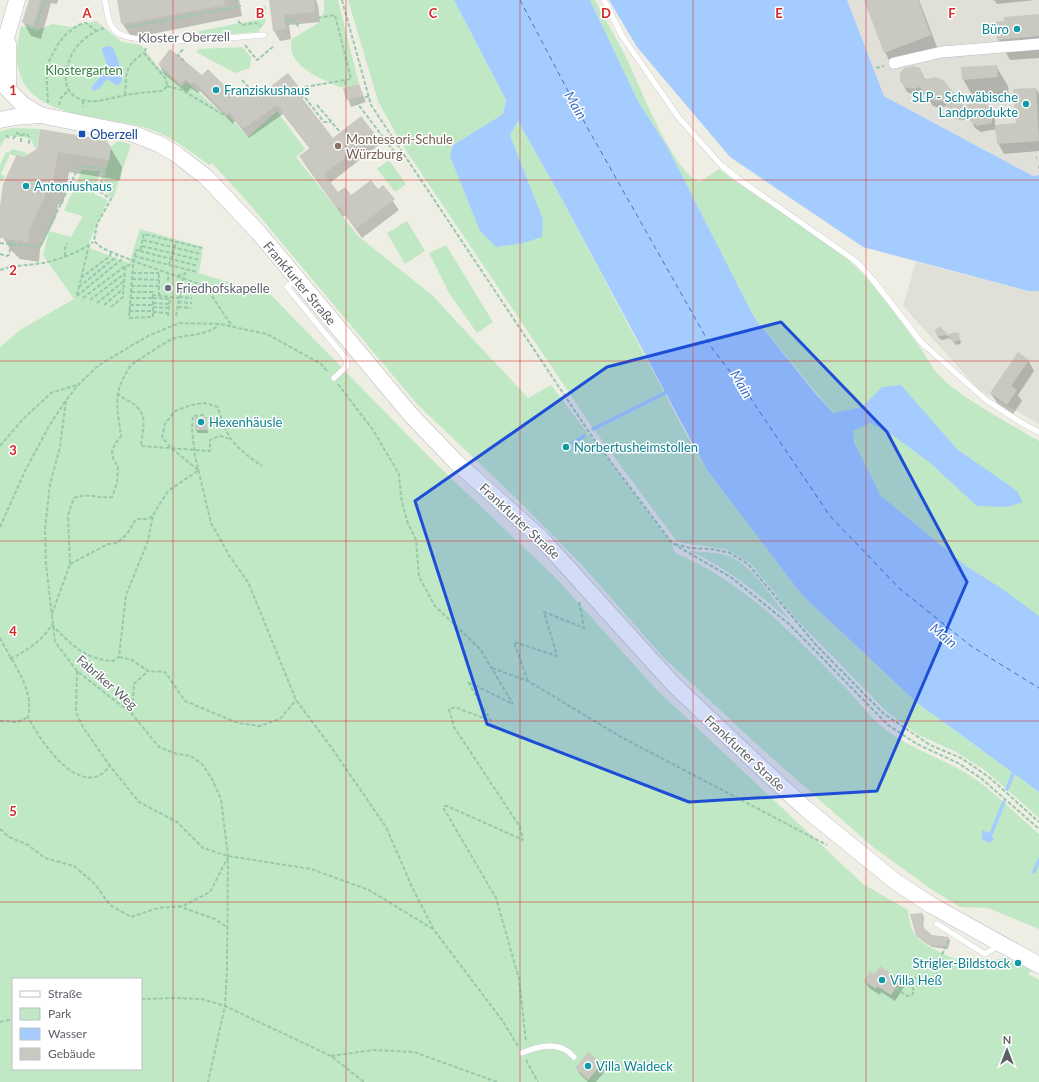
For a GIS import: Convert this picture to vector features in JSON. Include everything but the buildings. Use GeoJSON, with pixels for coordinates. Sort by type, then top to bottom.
{"type":"FeatureCollection","features":[{"type":"Feature","properties":{"kind":"main road"},"geometry":{"type":"LineString","coordinates":[[0,59],[17,0]]}},
{"type":"Feature","properties":{"kind":"main road"},"geometry":{"type":"LineString","coordinates":[[2,89],[9,60],[7,33]]}},
{"type":"Feature","properties":{"kind":"main road","name":"Frankfurter Straße"},"geometry":{"type":"LineString","coordinates":[[2,89],[22,104],[134,134],[160,144],[176,154],[206,177],[233,204],[410,414],[456,462],[541,538],[673,684],[724,733],[806,809],[862,856],[931,905],[1000,945],[1039,965]]}},
{"type":"Feature","properties":{"kind":"main road"},"geometry":{"type":"LineString","coordinates":[[3,128],[15,117],[44,109]]}},
{"type":"Feature","properties":{"kind":"street"},"geometry":{"type":"LineString","coordinates":[[894,63],[942,52],[1039,44]]}},
{"type":"Feature","properties":{"kind":"lane"},"geometry":{"type":"LineString","coordinates":[[105,0],[111,25],[115,30]]}},
{"type":"Feature","properties":{"kind":"lane"},"geometry":{"type":"LineString","coordinates":[[604,0],[622,36],[648,75],[679,118],[722,166],[736,178],[857,262],[873,280],[921,342],[986,400],[1022,424],[1039,432]]}},
{"type":"Feature","properties":{"kind":"lane","name":"Kloster Oberzell"},"geometry":{"type":"LineString","coordinates":[[115,30],[127,37],[149,40],[183,40],[264,35]]}},
{"type":"Feature","properties":{"kind":"lane"},"geometry":{"type":"LineString","coordinates":[[297,279],[287,287],[346,359],[347,366],[334,378]]}},
{"type":"Feature","properties":{"kind":"lane"},"geometry":{"type":"LineString","coordinates":[[937,924],[984,954],[1000,945]]}},
{"type":"Feature","properties":{"kind":"lane"},"geometry":{"type":"LineString","coordinates":[[525,1052],[555,1046],[563,1048],[574,1057]]}},
{"type":"Feature","properties":{"kind":"path"},"geometry":{"type":"LineString","coordinates":[[27,26],[34,28],[45,0]]}},
{"type":"Feature","properties":{"kind":"path"},"geometry":{"type":"LineString","coordinates":[[236,0],[237,7]]}},
{"type":"Feature","properties":{"kind":"path"},"geometry":{"type":"LineString","coordinates":[[342,0],[371,105],[595,441],[672,543],[732,578],[789,624],[888,725],[917,744],[958,763],[982,779],[1039,829]]}},
{"type":"Feature","properties":{"kind":"path"},"geometry":{"type":"LineString","coordinates":[[115,30],[241,6]]}},
{"type":"Feature","properties":{"kind":"path"},"geometry":{"type":"LineString","coordinates":[[305,87],[352,79],[335,15],[318,18]]}},
{"type":"Feature","properties":{"kind":"path"},"geometry":{"type":"LineString","coordinates":[[285,20],[294,21],[300,28]]}},
{"type":"Feature","properties":{"kind":"path"},"geometry":{"type":"LineString","coordinates":[[238,21],[242,25],[252,23]]}},
{"type":"Feature","properties":{"kind":"path"},"geometry":{"type":"LineString","coordinates":[[44,109],[46,67],[58,44],[78,25],[86,23],[96,31]]}},
{"type":"Feature","properties":{"kind":"path"},"geometry":{"type":"LineString","coordinates":[[100,29],[77,45],[65,71],[69,89],[83,100],[97,100],[163,91],[167,86],[166,79],[144,53]]}},
{"type":"Feature","properties":{"kind":"path"},"geometry":{"type":"LineString","coordinates":[[125,95],[126,72],[129,65],[144,53],[149,40]]}},
{"type":"Feature","properties":{"kind":"path"},"geometry":{"type":"LineString","coordinates":[[257,60],[274,46]]}},
{"type":"Feature","properties":{"kind":"path"},"geometry":{"type":"LineString","coordinates":[[178,55],[184,61]]}},
{"type":"Feature","properties":{"kind":"path"},"geometry":{"type":"LineString","coordinates":[[242,80],[250,89]]}},
{"type":"Feature","properties":{"kind":"path"},"geometry":{"type":"LineString","coordinates":[[344,81],[346,87]]}},
{"type":"Feature","properties":{"kind":"path"},"geometry":{"type":"LineString","coordinates":[[167,86],[182,90],[224,115]]}},
{"type":"Feature","properties":{"kind":"path"},"geometry":{"type":"LineString","coordinates":[[59,108],[61,98],[69,89]]}},
{"type":"Feature","properties":{"kind":"path"},"geometry":{"type":"LineString","coordinates":[[297,93],[300,91],[324,122],[331,122]]}},
{"type":"Feature","properties":{"kind":"path"},"geometry":{"type":"LineString","coordinates":[[369,96],[360,99],[357,104],[393,150],[389,154]]}},
{"type":"Feature","properties":{"kind":"path"},"geometry":{"type":"LineString","coordinates":[[83,100],[83,107]]}},
{"type":"Feature","properties":{"kind":"path"},"geometry":{"type":"LineString","coordinates":[[317,105],[340,132]]}},
{"type":"Feature","properties":{"kind":"path"},"geometry":{"type":"LineString","coordinates":[[3,128],[9,138]]}},
{"type":"Feature","properties":{"kind":"path"},"geometry":{"type":"LineString","coordinates":[[13,139],[17,133],[21,135],[29,135],[29,145]]}},
{"type":"Feature","properties":{"kind":"path"},"geometry":{"type":"LineString","coordinates":[[21,135],[21,142]]}},
{"type":"Feature","properties":{"kind":"path"},"geometry":{"type":"LineString","coordinates":[[0,243],[6,242],[40,247],[79,166],[105,169],[99,191],[111,199],[97,224],[94,241],[89,245],[65,256],[47,262],[12,266],[0,270]]}},
{"type":"Feature","properties":{"kind":"path"},"geometry":{"type":"LineString","coordinates":[[140,251],[144,234],[202,248]]}},
{"type":"Feature","properties":{"kind":"path"},"geometry":{"type":"LineString","coordinates":[[0,254],[6,256],[9,255],[12,240]]}},
{"type":"Feature","properties":{"kind":"path"},"geometry":{"type":"LineString","coordinates":[[143,240],[201,254]]}},
{"type":"Feature","properties":{"kind":"path"},"geometry":{"type":"LineString","coordinates":[[94,241],[102,248],[159,272]]}},
{"type":"Feature","properties":{"kind":"path"},"geometry":{"type":"LineString","coordinates":[[170,265],[176,242]]}},
{"type":"Feature","properties":{"kind":"path"},"geometry":{"type":"LineString","coordinates":[[65,256],[65,248],[67,243]]}},
{"type":"Feature","properties":{"kind":"path"},"geometry":{"type":"LineString","coordinates":[[89,245],[77,296],[122,259],[122,257]]}},
{"type":"Feature","properties":{"kind":"path"},"geometry":{"type":"LineString","coordinates":[[142,246],[200,260]]}},
{"type":"Feature","properties":{"kind":"path"},"geometry":{"type":"LineString","coordinates":[[131,292],[153,292],[153,317],[129,318],[133,261],[136,250],[198,266]]}},
{"type":"Feature","properties":{"kind":"path"},"geometry":{"type":"LineString","coordinates":[[81,278],[110,256],[111,252]]}},
{"type":"Feature","properties":{"kind":"path"},"geometry":{"type":"LineString","coordinates":[[79,287],[116,257],[117,254]]}},
{"type":"Feature","properties":{"kind":"path"},"geometry":{"type":"LineString","coordinates":[[134,256],[197,272]]}},
{"type":"Feature","properties":{"kind":"path"},"geometry":{"type":"LineString","coordinates":[[83,298],[125,266],[133,265]]}},
{"type":"Feature","properties":{"kind":"path"},"geometry":{"type":"LineString","coordinates":[[111,307],[123,297],[125,266]]}},
{"type":"Feature","properties":{"kind":"path"},"geometry":{"type":"LineString","coordinates":[[178,276],[184,274],[186,270]]}},
{"type":"Feature","properties":{"kind":"path"},"geometry":{"type":"LineString","coordinates":[[159,272],[159,296]]}},
{"type":"Feature","properties":{"kind":"path"},"geometry":{"type":"LineString","coordinates":[[132,273],[168,273],[205,287],[232,327]]}},
{"type":"Feature","properties":{"kind":"path"},"geometry":{"type":"LineString","coordinates":[[168,273],[168,281]]}},
{"type":"Feature","properties":{"kind":"path"},"geometry":{"type":"LineString","coordinates":[[90,300],[124,274]]}},
{"type":"Feature","properties":{"kind":"path"},"geometry":{"type":"LineString","coordinates":[[176,316],[183,278]]}},
{"type":"Feature","properties":{"kind":"path"},"geometry":{"type":"LineString","coordinates":[[132,279],[159,280]]}},
{"type":"Feature","properties":{"kind":"path"},"geometry":{"type":"LineString","coordinates":[[97,303],[124,281]]}},
{"type":"Feature","properties":{"kind":"path"},"geometry":{"type":"LineString","coordinates":[[131,286],[159,286]]}},
{"type":"Feature","properties":{"kind":"path"},"geometry":{"type":"LineString","coordinates":[[181,288],[205,287]]}},
{"type":"Feature","properties":{"kind":"path"},"geometry":{"type":"LineString","coordinates":[[104,305],[124,289]]}},
{"type":"Feature","properties":{"kind":"path"},"geometry":{"type":"LineString","coordinates":[[180,292],[193,293]]}},
{"type":"Feature","properties":{"kind":"path"},"geometry":{"type":"LineString","coordinates":[[153,297],[159,296],[170,298]]}},
{"type":"Feature","properties":{"kind":"path"},"geometry":{"type":"LineString","coordinates":[[130,298],[192,298]]}},
{"type":"Feature","properties":{"kind":"path"},"geometry":{"type":"LineString","coordinates":[[168,316],[170,298]]}},
{"type":"Feature","properties":{"kind":"path"},"geometry":{"type":"LineString","coordinates":[[178,302],[192,303]]}},
{"type":"Feature","properties":{"kind":"path"},"geometry":{"type":"LineString","coordinates":[[130,305],[169,304]]}},
{"type":"Feature","properties":{"kind":"path"},"geometry":{"type":"LineString","coordinates":[[153,305],[168,308]]}},
{"type":"Feature","properties":{"kind":"path"},"geometry":{"type":"LineString","coordinates":[[178,307],[191,308]]}},
{"type":"Feature","properties":{"kind":"path"},"geometry":{"type":"LineString","coordinates":[[129,311],[168,313]]}},
{"type":"Feature","properties":{"kind":"path"},"geometry":{"type":"LineString","coordinates":[[0,527],[25,471],[49,426],[66,400],[79,384],[99,365],[148,336],[179,323],[220,324],[267,334],[321,364],[334,378],[373,430],[399,474],[401,497],[407,521],[416,540],[418,577],[435,606],[480,650],[513,704],[468,682],[491,721],[455,707],[449,709],[454,728],[520,827],[523,840],[447,806],[444,806],[444,809],[496,898],[519,979],[525,1052]]}},
{"type":"Feature","properties":{"kind":"path"},"geometry":{"type":"LineString","coordinates":[[51,616],[70,564],[68,515],[74,498],[83,494],[104,498],[112,496],[117,483],[118,466],[112,459],[111,449],[121,436],[117,393],[131,365],[174,339],[211,331],[220,324]]}},
{"type":"Feature","properties":{"kind":"path"},"geometry":{"type":"LineString","coordinates":[[0,446],[23,419],[51,393],[79,384]]}},
{"type":"Feature","properties":{"kind":"path"},"geometry":{"type":"LineString","coordinates":[[117,393],[124,400],[138,407],[144,418],[141,446],[210,451],[210,440],[220,436],[230,439]]}},
{"type":"Feature","properties":{"kind":"path","name":"Fabriker Weg"},"geometry":{"type":"LineString","coordinates":[[66,400],[60,447],[50,484],[45,529],[46,564],[55,642],[77,670],[132,714],[159,747],[177,754],[191,756],[202,764],[212,779],[221,799],[228,856],[228,928],[225,1006],[208,1082]]}},
{"type":"Feature","properties":{"kind":"path"},"geometry":{"type":"LineString","coordinates":[[198,470],[170,447],[162,437],[165,424],[175,411],[191,405],[205,403],[218,407],[222,423],[230,439],[240,450],[262,466]]}},
{"type":"Feature","properties":{"kind":"path"},"geometry":{"type":"LineString","coordinates":[[204,415],[193,416],[192,419],[198,470],[211,522],[230,557],[248,582],[296,700],[331,747],[386,827],[412,887],[434,930],[525,1052],[538,1082]]}},
{"type":"Feature","properties":{"kind":"path"},"geometry":{"type":"LineString","coordinates":[[70,564],[108,544],[117,543],[127,534],[136,519],[148,519],[153,515],[168,491],[198,470]]}},
{"type":"Feature","properties":{"kind":"path"},"geometry":{"type":"LineString","coordinates":[[10,659],[30,649],[42,639],[52,625],[84,654],[100,660],[114,661],[119,657],[126,595],[148,541],[153,515]]}},
{"type":"Feature","properties":{"kind":"path"},"geometry":{"type":"LineString","coordinates":[[672,543],[690,548],[712,550],[730,554],[748,564],[817,646],[883,713],[930,745],[956,756],[973,766],[990,778],[1039,822]]}},
{"type":"Feature","properties":{"kind":"path"},"geometry":{"type":"LineString","coordinates":[[528,681],[514,642],[557,656],[544,612],[584,628],[578,594]]}},
{"type":"Feature","properties":{"kind":"path"},"geometry":{"type":"LineString","coordinates":[[0,638],[28,691],[30,708],[28,717],[38,736],[55,757],[76,775],[87,777],[100,775],[110,766]]}},
{"type":"Feature","properties":{"kind":"path"},"geometry":{"type":"LineString","coordinates":[[119,657],[132,660],[148,671],[165,672],[185,702],[238,724],[260,726],[280,719],[296,700]]}},
{"type":"Feature","properties":{"kind":"path"},"geometry":{"type":"LineString","coordinates":[[491,668],[528,681],[621,737],[829,846],[830,844]]}},
{"type":"Feature","properties":{"kind":"path"},"geometry":{"type":"LineString","coordinates":[[77,670],[76,712],[90,739],[139,802],[177,822],[203,848],[228,856],[311,869],[369,890],[434,930]]}},
{"type":"Feature","properties":{"kind":"path"},"geometry":{"type":"LineString","coordinates":[[132,714],[134,684],[148,671]]}},
{"type":"Feature","properties":{"kind":"path"},"geometry":{"type":"LineString","coordinates":[[0,721],[18,722],[28,717]]}},
{"type":"Feature","properties":{"kind":"path"},"geometry":{"type":"LineString","coordinates":[[0,829],[9,837],[28,845],[45,858],[74,866],[95,884],[110,905],[132,917],[158,908],[183,906],[210,892],[228,856]]}},
{"type":"Feature","properties":{"kind":"path"},"geometry":{"type":"LineString","coordinates":[[177,906],[215,919],[228,928]]}},
{"type":"Feature","properties":{"kind":"path"},"geometry":{"type":"LineString","coordinates":[[896,988],[907,996],[912,995],[914,991],[911,984],[912,979],[916,978],[931,980],[937,976],[937,965],[948,946],[950,937]]}},
{"type":"Feature","properties":{"kind":"path"},"geometry":{"type":"LineString","coordinates":[[142,999],[177,998],[202,1000],[225,1006],[331,1056],[364,1082]]}},
{"type":"Feature","properties":{"kind":"path"},"geometry":{"type":"LineString","coordinates":[[0,1022],[12,1019]]}},
{"type":"Feature","properties":{"kind":"path"},"geometry":{"type":"LineString","coordinates":[[331,1056],[372,1050],[414,1052],[497,1082]]}},
{"type":"Feature","properties":{"kind":"highlighted area"},"geometry":{"type":"Polygon","coordinates":[[[781,322],[887,432],[967,582],[877,791],[689,802],[487,724],[415,501],[607,367],[781,322]]]}},
{"type":"Feature","properties":{"kind":"shaded area"},"geometry":{"type":"Polygon","coordinates":[[[847,0],[1039,0],[1039,175],[1033,176],[884,96],[847,0]]]}},
{"type":"Feature","properties":{"kind":"shaded area"},"geometry":{"type":"Polygon","coordinates":[[[916,262],[1028,291],[1039,291],[1039,424],[979,390],[903,306],[916,262]]]}},
{"type":"Feature","properties":{"kind":"green space"},"geometry":{"type":"Polygon","coordinates":[[[324,0],[338,0],[359,84],[346,87],[336,86],[308,71],[292,54],[292,39],[320,22],[324,11],[324,0]]]}},
{"type":"Feature","properties":{"kind":"green space"},"geometry":{"type":"Polygon","coordinates":[[[348,0],[454,0],[506,100],[503,114],[453,145],[543,219],[510,135],[518,121],[564,203],[687,436],[707,470],[802,595],[916,702],[1039,792],[1039,818],[986,771],[956,752],[919,735],[888,713],[796,619],[750,563],[726,549],[681,543],[676,540],[592,427],[401,143],[378,101],[348,0]]]}},
{"type":"Feature","properties":{"kind":"green space"},"geometry":{"type":"Polygon","coordinates":[[[590,0],[595,0],[626,57],[668,146],[690,175],[700,182],[719,169],[753,194],[807,228],[841,254],[874,286],[919,346],[936,372],[957,391],[970,400],[1039,441],[1039,617],[965,568],[879,497],[857,448],[851,430],[862,408],[833,413],[754,317],[668,148],[638,101],[590,0]]]}},
{"type":"Feature","properties":{"kind":"green space"},"geometry":{"type":"Polygon","coordinates":[[[266,5],[265,23],[258,32],[199,36],[199,31],[256,20],[258,10],[266,5]]]}},
{"type":"Feature","properties":{"kind":"green space","name":"Klostergarten"},"geometry":{"type":"Polygon","coordinates":[[[96,21],[122,42],[141,45],[157,66],[182,87],[186,81],[226,117],[228,115],[248,137],[277,111],[305,149],[296,157],[358,236],[432,295],[528,398],[551,385],[672,544],[675,553],[724,579],[768,612],[847,689],[880,725],[889,732],[908,744],[959,769],[981,783],[1039,834],[1039,929],[988,908],[960,907],[931,889],[873,847],[763,750],[662,656],[582,565],[523,505],[417,404],[245,199],[212,163],[209,165],[191,151],[157,132],[138,126],[70,112],[50,105],[33,94],[21,78],[17,56],[21,26],[38,30],[52,24],[71,27],[96,21]]]}},
{"type":"Feature","properties":{"kind":"green space"},"geometry":{"type":"Polygon","coordinates":[[[242,47],[251,57],[250,68],[235,73],[196,52],[199,49],[242,47]]]}},
{"type":"Feature","properties":{"kind":"green space"},"geometry":{"type":"Polygon","coordinates":[[[13,128],[40,129],[36,150],[30,138],[10,136],[4,140],[0,147],[0,131],[13,128]]]}},
{"type":"Feature","properties":{"kind":"green space"},"geometry":{"type":"Polygon","coordinates":[[[118,141],[131,144],[113,199],[102,189],[111,147],[118,141]]]}},
{"type":"Feature","properties":{"kind":"green space"},"geometry":{"type":"Polygon","coordinates":[[[13,149],[27,153],[24,157],[17,154],[16,156],[10,154],[1,174],[5,176],[2,181],[0,180],[0,165],[6,152],[8,153],[13,149]]]}},
{"type":"Feature","properties":{"kind":"green space"},"geometry":{"type":"Polygon","coordinates":[[[389,160],[406,184],[395,192],[377,169],[389,160]]]}},
{"type":"Feature","properties":{"kind":"green space"},"geometry":{"type":"Polygon","coordinates":[[[82,170],[100,171],[94,194],[108,200],[87,247],[129,263],[140,229],[203,247],[199,273],[271,295],[430,458],[554,576],[657,690],[863,884],[908,910],[912,930],[920,940],[926,945],[942,953],[973,966],[982,961],[1008,958],[1032,971],[1028,974],[1039,980],[1039,1082],[0,1082],[0,347],[20,330],[74,299],[43,255],[49,231],[71,237],[83,216],[64,211],[82,170]]]}},
{"type":"Feature","properties":{"kind":"green space"},"geometry":{"type":"Polygon","coordinates":[[[407,221],[425,251],[405,264],[387,233],[407,221]]]}},
{"type":"Feature","properties":{"kind":"green space"},"geometry":{"type":"Polygon","coordinates":[[[446,245],[493,322],[477,333],[449,293],[429,253],[446,245]]]}},
{"type":"Feature","properties":{"kind":"green space"},"geometry":{"type":"Polygon","coordinates":[[[689,551],[722,554],[736,560],[754,575],[791,621],[730,573],[689,551]]]}},
{"type":"Feature","properties":{"kind":"water","name":"Main"},"geometry":{"type":"Polygon","coordinates":[[[454,0],[590,0],[638,101],[668,148],[754,317],[814,392],[833,413],[862,407],[882,387],[901,385],[957,449],[1017,491],[1023,502],[1007,507],[977,506],[929,462],[892,435],[870,423],[853,431],[854,442],[880,495],[966,566],[1004,590],[1039,616],[1039,792],[916,702],[802,595],[707,470],[564,203],[518,121],[510,135],[543,219],[542,237],[523,243],[496,247],[480,231],[450,156],[453,145],[503,114],[506,100],[454,0]]]}},
{"type":"Feature","properties":{"kind":"water"},"geometry":{"type":"Polygon","coordinates":[[[609,0],[847,0],[884,96],[1033,176],[1039,175],[1039,291],[1028,291],[863,247],[730,157],[637,47],[609,0]]]}},
{"type":"Feature","properties":{"kind":"water"},"geometry":{"type":"Polygon","coordinates":[[[107,46],[112,47],[115,53],[122,81],[118,86],[107,79],[100,88],[93,91],[91,88],[107,69],[107,63],[102,48],[107,46]]]}},
{"type":"Feature","properties":{"kind":"water"},"geometry":{"type":"Polygon","coordinates":[[[982,830],[991,834],[994,840],[989,843],[982,839],[982,830]]]}},
{"type":"Feature","properties":{"kind":"waterway"},"geometry":{"type":"LineString","coordinates":[[593,429],[665,393]]}},
{"type":"Feature","properties":{"kind":"waterway"},"geometry":{"type":"LineString","coordinates":[[573,443],[584,436]]}},
{"type":"Feature","properties":{"kind":"waterway"},"geometry":{"type":"LineString","coordinates":[[1007,789],[1013,774]]}},
{"type":"Feature","properties":{"kind":"waterway"},"geometry":{"type":"LineString","coordinates":[[991,834],[1004,802]]}},
{"type":"Feature","properties":{"kind":"waterway"},"geometry":{"type":"LineString","coordinates":[[1034,872],[1039,860]]}},
{"type":"Feature","properties":{"kind":"ferry route"},"geometry":{"type":"LineString","coordinates":[[520,0],[587,127],[712,348],[749,396],[830,516],[899,588],[971,646],[1039,688]]}},
{"type":"Feature","properties":{"kind":"place","name":"Büro"},"geometry":{"type":"Point","coordinates":[1017,29]}},
{"type":"Feature","properties":{"kind":"place","name":"Franziskushaus"},"geometry":{"type":"Point","coordinates":[216,90]}},
{"type":"Feature","properties":{"kind":"place","name":"SLP - Schwäbische Landprodukte"},"geometry":{"type":"Point","coordinates":[1026,104]}},
{"type":"Feature","properties":{"kind":"place","name":"Oberzell"},"geometry":{"type":"Point","coordinates":[82,134]}},
{"type":"Feature","properties":{"kind":"place","name":"Montessori-Schule Würzburg"},"geometry":{"type":"Point","coordinates":[338,146]}},
{"type":"Feature","properties":{"kind":"place","name":"Antoniushaus"},"geometry":{"type":"Point","coordinates":[26,186]}},
{"type":"Feature","properties":{"kind":"place","name":"Friedhofskapelle"},"geometry":{"type":"Point","coordinates":[168,288]}},
{"type":"Feature","properties":{"kind":"place","name":"Hexenhäusle"},"geometry":{"type":"Point","coordinates":[201,422]}},
{"type":"Feature","properties":{"kind":"place","name":"Norbertusheimstollen"},"geometry":{"type":"Point","coordinates":[566,447]}},
{"type":"Feature","properties":{"kind":"place","name":"Strigler-Bildstock"},"geometry":{"type":"Point","coordinates":[1018,963]}},
{"type":"Feature","properties":{"kind":"place","name":"Villa Heß"},"geometry":{"type":"Point","coordinates":[882,980]}},
{"type":"Feature","properties":{"kind":"place","name":"Villa Waldeck"},"geometry":{"type":"Point","coordinates":[588,1066]}}]}
